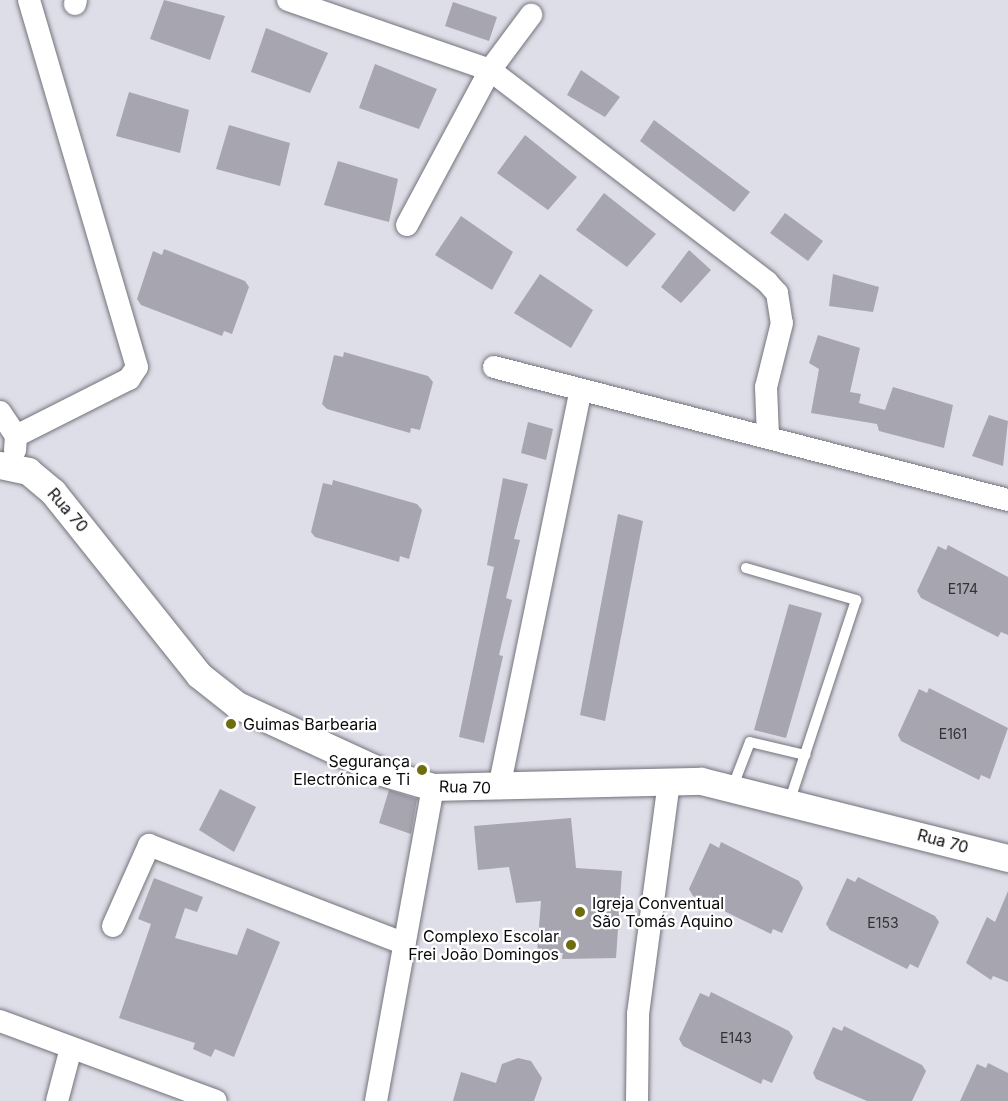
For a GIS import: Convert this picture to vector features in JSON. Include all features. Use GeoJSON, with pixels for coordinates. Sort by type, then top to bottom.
{"type":"FeatureCollection","features":[{"type":"Feature","properties":{"kind":"street"},"geometry":{"type":"LineString","coordinates":[[16,436],[129,379],[137,367],[29,0]]}},
{"type":"Feature","properties":{"kind":"street"},"geometry":{"type":"LineString","coordinates":[[288,0],[490,70],[744,261],[777,294],[782,323],[766,387],[768,436]]}},
{"type":"Feature","properties":{"kind":"street"},"geometry":{"type":"LineString","coordinates":[[407,225],[490,70],[531,15]]}},
{"type":"Feature","properties":{"kind":"street"},"geometry":{"type":"LineString","coordinates":[[494,367],[768,436],[1008,500]]}},
{"type":"Feature","properties":{"kind":"street"},"geometry":{"type":"LineString","coordinates":[[499,788],[581,390]]}},
{"type":"Feature","properties":{"kind":"street"},"geometry":{"type":"LineString","coordinates":[[0,411],[16,436],[8,466]]}},
{"type":"Feature","properties":{"kind":"street","name":"Rua 70"},"geometry":{"type":"LineString","coordinates":[[8,466],[53,492],[131,583],[166,639],[230,699],[382,772],[432,787],[499,788],[669,781],[733,786],[1008,858]]}},
{"type":"Feature","properties":{"kind":"street"},"geometry":{"type":"LineString","coordinates":[[637,1101],[630,1013],[669,781]]}},
{"type":"Feature","properties":{"kind":"street"},"geometry":{"type":"LineString","coordinates":[[376,1101],[432,787]]}},
{"type":"Feature","properties":{"kind":"street"},"geometry":{"type":"LineString","coordinates":[[113,927],[149,845],[405,944]]}},
{"type":"Feature","properties":{"kind":"street"},"geometry":{"type":"LineString","coordinates":[[0,1021],[216,1101]]}},
{"type":"Feature","properties":{"kind":"street"},"geometry":{"type":"LineString","coordinates":[[57,1101],[71,1048]]}},
{"type":"Feature","properties":{"kind":"lane"},"geometry":{"type":"LineString","coordinates":[[746,568],[856,600],[790,800]]}},
{"type":"Feature","properties":{"kind":"lane"},"geometry":{"type":"LineString","coordinates":[[733,786],[750,742],[805,755]]}},
{"type":"Feature","properties":{"kind":"building"},"geometry":{"type":"Polygon","coordinates":[[[164,0],[225,16],[210,60],[150,39],[164,0]]]}},
{"type":"Feature","properties":{"kind":"building"},"geometry":{"type":"Polygon","coordinates":[[[453,2],[497,17],[489,41],[445,26],[453,2]]]}},
{"type":"Feature","properties":{"kind":"building"},"geometry":{"type":"Polygon","coordinates":[[[266,28],[328,53],[310,93],[251,72],[266,28]]]}},
{"type":"Feature","properties":{"kind":"building"},"geometry":{"type":"Polygon","coordinates":[[[375,64],[437,89],[419,129],[359,108],[375,64]]]}},
{"type":"Feature","properties":{"kind":"building"},"geometry":{"type":"Polygon","coordinates":[[[581,70],[620,97],[605,117],[567,95],[581,70]]]}},
{"type":"Feature","properties":{"kind":"building"},"geometry":{"type":"Polygon","coordinates":[[[129,92],[189,110],[180,153],[116,136],[129,92]]]}},
{"type":"Feature","properties":{"kind":"building"},"geometry":{"type":"Polygon","coordinates":[[[654,120],[750,192],[734,212],[640,141],[654,120]]]}},
{"type":"Feature","properties":{"kind":"building"},"geometry":{"type":"Polygon","coordinates":[[[229,125],[290,143],[280,186],[216,169],[229,125]]]}},
{"type":"Feature","properties":{"kind":"building"},"geometry":{"type":"Polygon","coordinates":[[[525,135],[577,177],[548,210],[497,173],[525,135]]]}},
{"type":"Feature","properties":{"kind":"building"},"geometry":{"type":"Polygon","coordinates":[[[338,161],[398,179],[389,222],[324,205],[338,161]]]}},
{"type":"Feature","properties":{"kind":"building"},"geometry":{"type":"Polygon","coordinates":[[[604,193],[656,234],[627,267],[576,230],[604,193]]]}},
{"type":"Feature","properties":{"kind":"building"},"geometry":{"type":"Polygon","coordinates":[[[785,213],[823,241],[808,261],[770,233],[785,213]]]}},
{"type":"Feature","properties":{"kind":"building"},"geometry":{"type":"Polygon","coordinates":[[[461,216],[513,252],[492,290],[435,255],[461,216]]]}},
{"type":"Feature","properties":{"kind":"building"},"geometry":{"type":"Polygon","coordinates":[[[164,249],[245,281],[249,287],[232,334],[224,331],[222,336],[141,305],[137,299],[153,251],[162,255],[164,249]]]}},
{"type":"Feature","properties":{"kind":"building"},"geometry":{"type":"Polygon","coordinates":[[[689,250],[711,270],[681,303],[661,287],[689,250]]]}},
{"type":"Feature","properties":{"kind":"building"},"geometry":{"type":"Polygon","coordinates":[[[540,274],[593,310],[571,348],[514,313],[540,274]]]}},
{"type":"Feature","properties":{"kind":"building"},"geometry":{"type":"Polygon","coordinates":[[[833,274],[879,287],[873,312],[829,306],[833,274]]]}},
{"type":"Feature","properties":{"kind":"building"},"geometry":{"type":"Polygon","coordinates":[[[818,335],[860,348],[850,392],[861,394],[859,403],[885,410],[893,387],[953,405],[944,448],[879,431],[877,424],[811,413],[819,369],[809,363],[818,335]]]}},
{"type":"Feature","properties":{"kind":"building"},"geometry":{"type":"Polygon","coordinates":[[[344,352],[428,376],[433,382],[420,430],[411,428],[410,433],[327,409],[322,404],[334,355],[343,357],[344,352]]]}},
{"type":"Feature","properties":{"kind":"building"},"geometry":{"type":"Polygon","coordinates":[[[989,415],[1008,421],[1003,466],[972,456],[989,415]]]}},
{"type":"Feature","properties":{"kind":"building"},"geometry":{"type":"Polygon","coordinates":[[[528,422],[553,429],[546,460],[521,453],[528,422]]]}},
{"type":"Feature","properties":{"kind":"building"},"geometry":{"type":"Polygon","coordinates":[[[503,478],[528,484],[514,539],[520,540],[506,598],[512,600],[499,655],[503,656],[484,743],[459,737],[494,567],[487,565],[503,478]]]}},
{"type":"Feature","properties":{"kind":"building"},"geometry":{"type":"Polygon","coordinates":[[[333,480],[417,504],[422,510],[409,559],[400,556],[399,562],[315,537],[311,532],[323,483],[332,485],[333,480]]]}},
{"type":"Feature","properties":{"kind":"building"},"geometry":{"type":"Polygon","coordinates":[[[618,514],[643,521],[605,721],[580,715],[618,514]]]}},
{"type":"Feature","properties":{"kind":"building"},"geometry":{"type":"Polygon","coordinates":[[[948,545],[1008,577],[1008,635],[1001,632],[998,637],[921,598],[917,591],[938,546],[946,550],[948,545]]]}},
{"type":"Feature","properties":{"kind":"building"},"geometry":{"type":"Polygon","coordinates":[[[789,604],[822,613],[786,738],[754,730],[789,604]]]}},
{"type":"Feature","properties":{"kind":"building"},"geometry":{"type":"Polygon","coordinates":[[[929,688],[1008,728],[990,779],[981,775],[979,780],[901,741],[898,735],[919,689],[927,693],[929,688]]]}},
{"type":"Feature","properties":{"kind":"building"},"geometry":{"type":"Polygon","coordinates":[[[220,789],[256,807],[234,852],[199,830],[220,789]]]}},
{"type":"Feature","properties":{"kind":"building"},"geometry":{"type":"Polygon","coordinates":[[[389,790],[417,799],[411,834],[379,823],[389,790]]]}},
{"type":"Feature","properties":{"kind":"building"},"geometry":{"type":"Polygon","coordinates":[[[571,818],[576,868],[622,871],[616,958],[562,959],[563,953],[537,952],[541,901],[516,903],[509,867],[478,870],[474,826],[571,818]]]}},
{"type":"Feature","properties":{"kind":"building"},"geometry":{"type":"Polygon","coordinates":[[[721,842],[799,881],[803,888],[782,933],[773,929],[771,934],[693,896],[689,889],[710,843],[719,848],[721,842]]]}},
{"type":"Feature","properties":{"kind":"building"},"geometry":{"type":"Polygon","coordinates":[[[858,877],[935,916],[939,922],[918,968],[910,964],[907,969],[830,930],[826,924],[847,878],[855,882],[858,877]]]}},
{"type":"Feature","properties":{"kind":"building"},"geometry":{"type":"Polygon","coordinates":[[[154,878],[203,897],[197,912],[185,908],[175,938],[237,955],[247,928],[280,942],[234,1057],[215,1049],[211,1057],[193,1049],[195,1043],[119,1018],[151,924],[138,919],[154,878]]]}},
{"type":"Feature","properties":{"kind":"building"},"geometry":{"type":"Polygon","coordinates":[[[1008,891],[1008,982],[993,976],[991,980],[966,963],[987,917],[995,922],[1008,891]]]}},
{"type":"Feature","properties":{"kind":"building"},"geometry":{"type":"Polygon","coordinates":[[[711,992],[789,1031],[793,1037],[772,1083],[763,1079],[761,1084],[683,1046],[679,1039],[700,993],[709,997],[711,992]]]}},
{"type":"Feature","properties":{"kind":"building"},"geometry":{"type":"Polygon","coordinates":[[[844,1026],[922,1065],[926,1071],[912,1101],[867,1101],[816,1079],[813,1073],[833,1027],[842,1031],[844,1026]]]}},
{"type":"Feature","properties":{"kind":"building"},"geometry":{"type":"Polygon","coordinates":[[[518,1058],[531,1061],[542,1078],[534,1101],[453,1101],[461,1072],[496,1083],[502,1064],[518,1058]]]}},
{"type":"Feature","properties":{"kind":"building"},"geometry":{"type":"Polygon","coordinates":[[[988,1063],[1008,1073],[1008,1101],[960,1101],[977,1064],[986,1068],[988,1063]]]}},
{"type":"Feature","properties":{"kind":"place","name":"Guimas Barbearia"},"geometry":{"type":"Point","coordinates":[231,724]}},
{"type":"Feature","properties":{"kind":"place","name":"Segurança Electrónica e Ti"},"geometry":{"type":"Point","coordinates":[422,770]}},
{"type":"Feature","properties":{"kind":"place","name":"Igreja Conventual São Tomás Aquino"},"geometry":{"type":"Point","coordinates":[580,912]}},
{"type":"Feature","properties":{"kind":"place","name":"Complexo Escolar Frei João Domingos"},"geometry":{"type":"Point","coordinates":[571,945]}}]}
